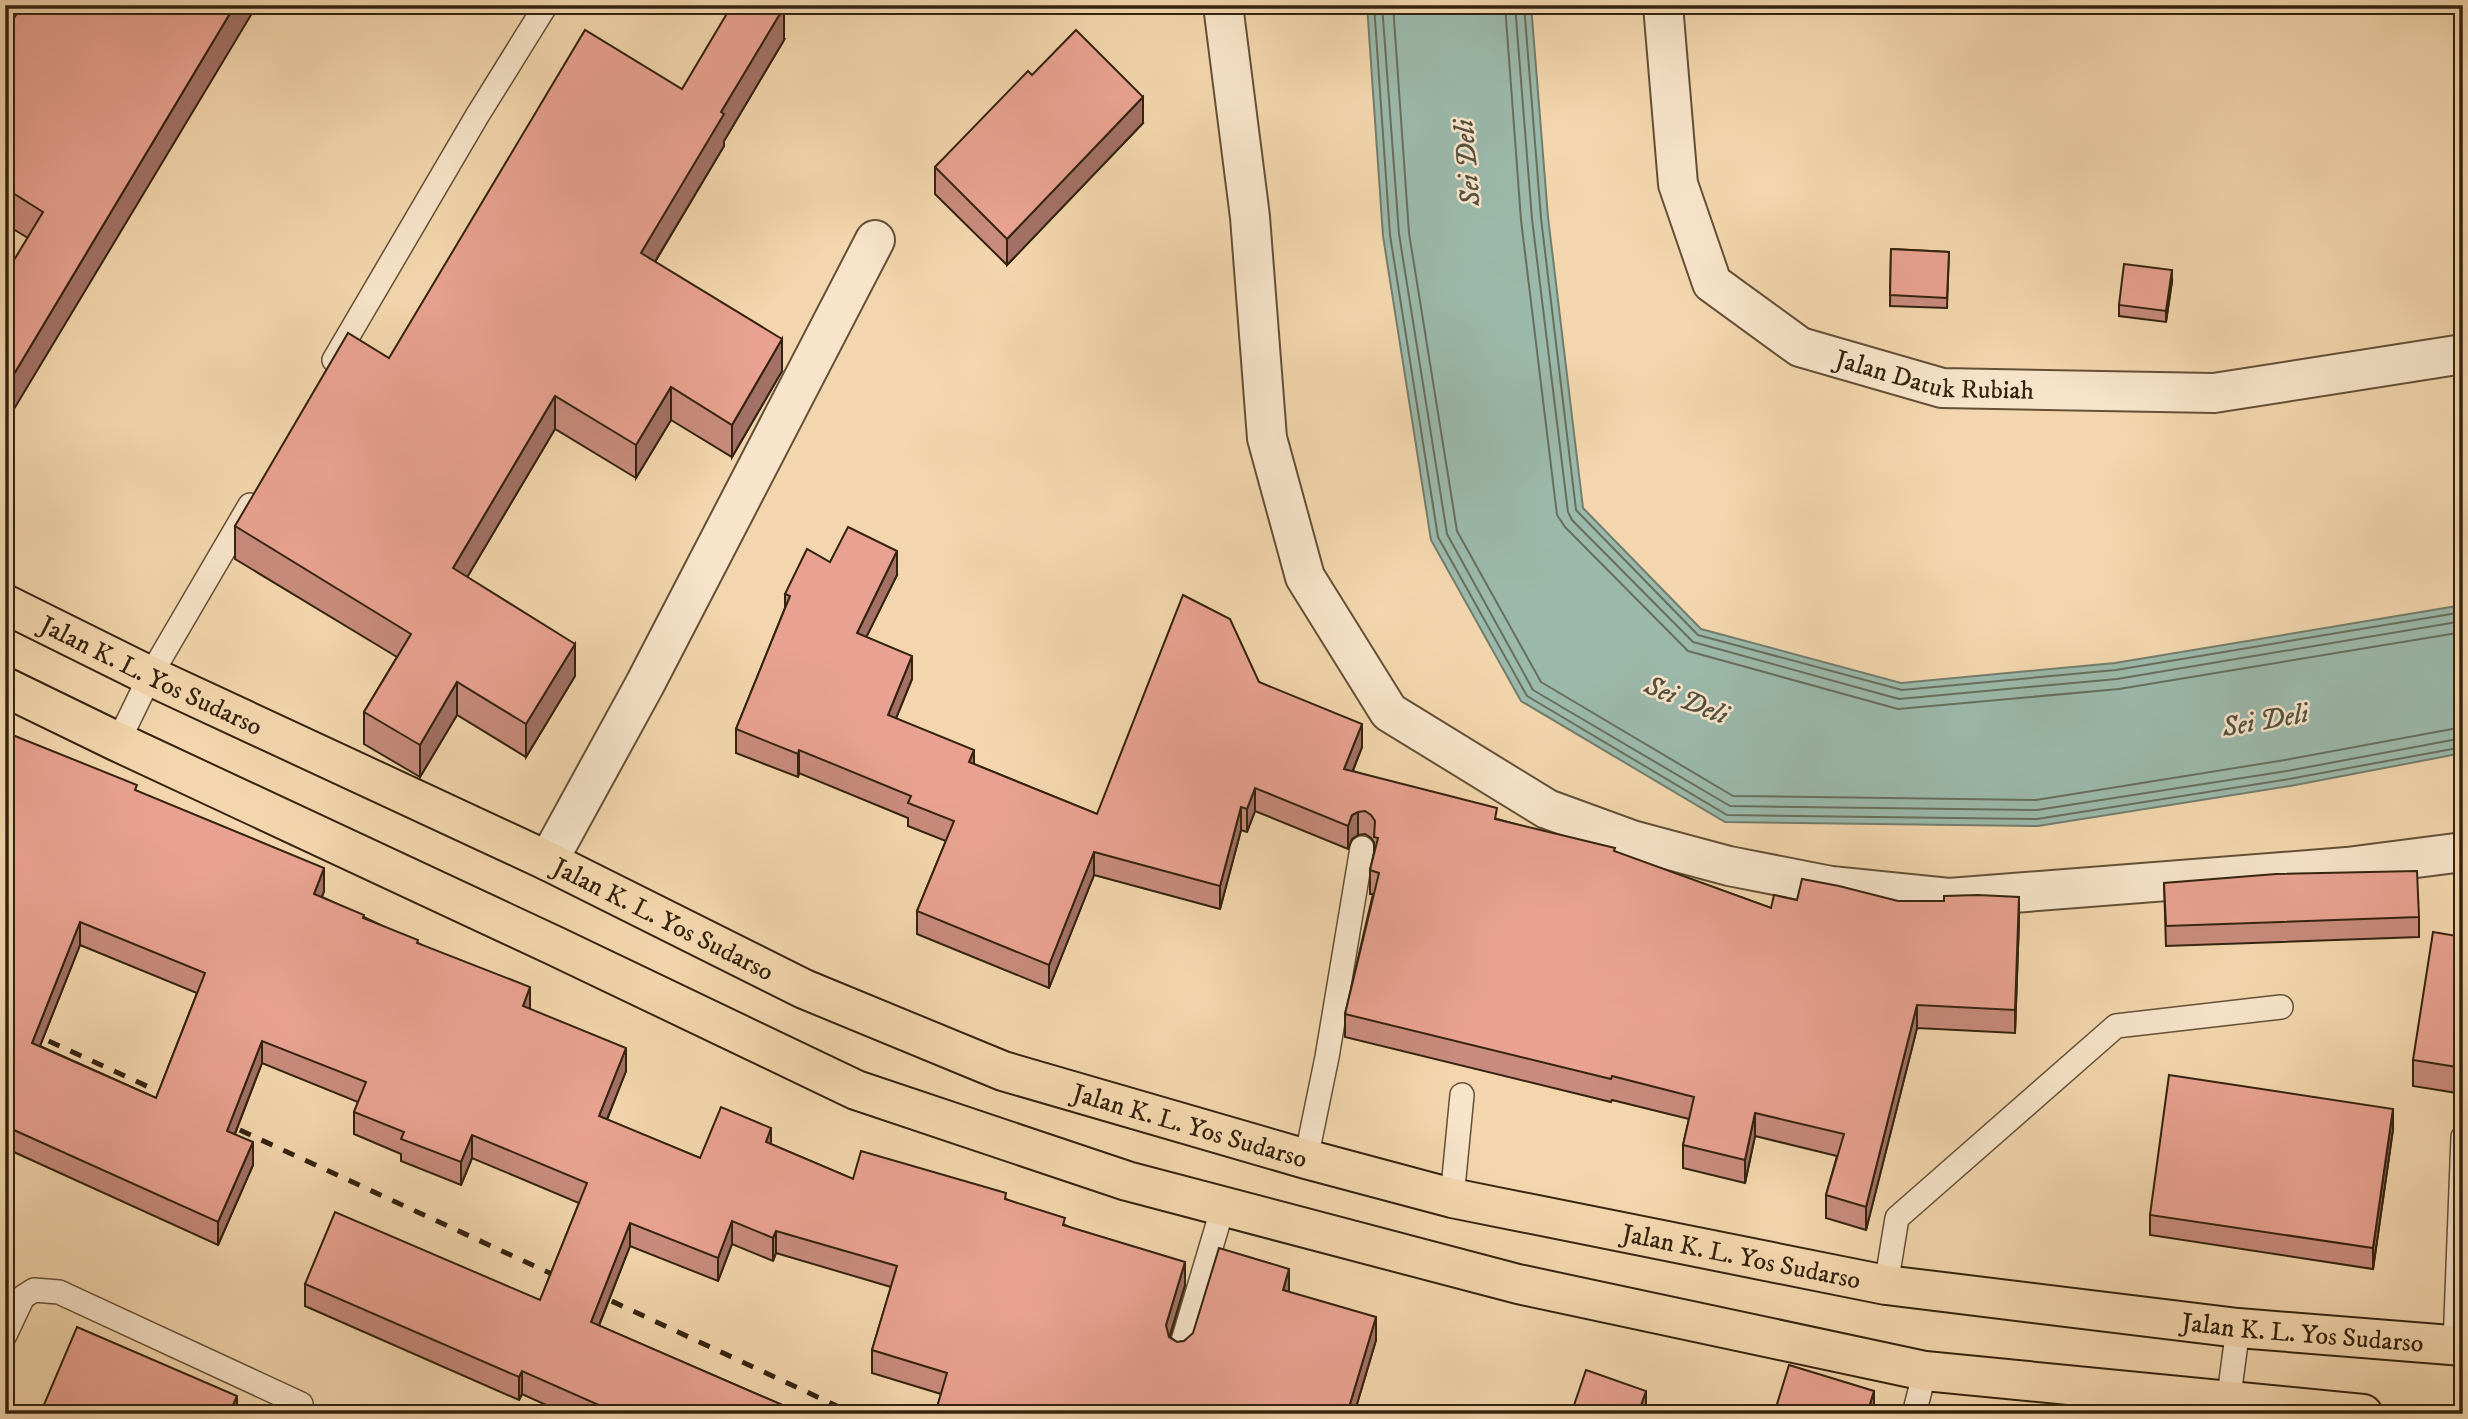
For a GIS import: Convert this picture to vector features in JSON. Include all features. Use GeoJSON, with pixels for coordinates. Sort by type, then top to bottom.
{"type":"FeatureCollection","features":[{"type":"Feature","properties":{"kind":"highway","name":"Jalan K. L. Yos Sudarso"},"geometry":{"type":"LineString","coordinates":[[5,604],[150,677],[548,861],[804,989],[1003,1071],[1306,1159],[1452,1198],[1886,1285],[2238,1328],[2459,1346]]}},
{"type":"Feature","properties":{"kind":"highway"},"geometry":{"type":"LineString","coordinates":[[5,687],[856,1090],[1127,1181],[1518,1284],[1925,1371],[2228,1408],[2363,1414]]}},
{"type":"Feature","properties":{"kind":"street"},"geometry":{"type":"LineString","coordinates":[[1223,5],[1250,217],[1267,438],[1305,577],[1389,712],[1547,809],[1632,840],[1729,866],[1831,886],[1949,898],[2333,868],[2463,852]]}},
{"type":"Feature","properties":{"kind":"street","name":"Jalan Datuk Rubiah"},"geometry":{"type":"LineString","coordinates":[[1663,5],[1678,184],[1712,283],[1800,347],[1942,388],[2214,393],[2463,354]]}},
{"type":"Feature","properties":{"kind":"street"},"geometry":{"type":"LineString","coordinates":[[548,861],[645,684],[875,240]]}},
{"type":"Feature","properties":{"kind":"lane"},"geometry":{"type":"LineString","coordinates":[[324,379],[477,116],[546,5]]}},
{"type":"Feature","properties":{"kind":"lane"},"geometry":{"type":"LineString","coordinates":[[118,742],[150,677],[261,486]]}},
{"type":"Feature","properties":{"kind":"lane"},"geometry":{"type":"LineString","coordinates":[[1306,1159],[1327,1056],[1362,848]]}},
{"type":"Feature","properties":{"kind":"lane"},"geometry":{"type":"LineString","coordinates":[[1886,1285],[1897,1218],[2116,1026],[2281,1007]]}},
{"type":"Feature","properties":{"kind":"lane"},"geometry":{"type":"LineString","coordinates":[[1452,1198],[1462,1095]]}},
{"type":"Feature","properties":{"kind":"lane"},"geometry":{"type":"LineString","coordinates":[[2459,1346],[2463,1137]]}},
{"type":"Feature","properties":{"kind":"lane"},"geometry":{"type":"LineString","coordinates":[[1180,1351],[1223,1208]]}},
{"type":"Feature","properties":{"kind":"lane"},"geometry":{"type":"LineString","coordinates":[[5,1335],[23,1297],[34,1290],[59,1292],[302,1404],[298,1414]]}},
{"type":"Feature","properties":{"kind":"lane"},"geometry":{"type":"LineString","coordinates":[[2228,1408],[2238,1328]]}},
{"type":"Feature","properties":{"kind":"lane"},"geometry":{"type":"LineString","coordinates":[[1914,1414],[1925,1371]]}},
{"type":"Feature","properties":{"kind":"water","name":"Sei Deli"},"geometry":{"type":"Polygon","coordinates":[[[1367,5],[1531,5],[1548,217],[1583,508],[1701,629],[1901,683],[2115,663],[2463,605],[2463,753],[2290,786],[2038,826],[1725,822],[1521,701],[1431,540],[1383,236],[1367,5]]]}},
{"type":"Feature","properties":{"kind":"building"},"geometry":{"type":"Polygon","coordinates":[[[22,5],[235,5],[5,389],[5,275],[43,212],[5,188],[5,33],[22,5]]]}},
{"type":"Feature","properties":{"kind":"building"},"geometry":{"type":"Polygon","coordinates":[[[732,5],[784,7],[641,253],[782,339],[732,425],[671,387],[636,445],[555,396],[453,568],[575,644],[526,724],[457,682],[420,745],[364,712],[411,634],[235,526],[348,333],[389,358],[585,30],[682,89],[732,5]]]}},
{"type":"Feature","properties":{"kind":"building"},"geometry":{"type":"Polygon","coordinates":[[[1076,30],[1143,97],[1007,239],[935,167],[1028,71],[1032,75],[1076,30]]]}},
{"type":"Feature","properties":{"kind":"building"},"geometry":{"type":"Polygon","coordinates":[[[1891,249],[1949,252],[1947,298],[1890,295],[1891,249]]]}},
{"type":"Feature","properties":{"kind":"building"},"geometry":{"type":"Polygon","coordinates":[[[2124,264],[2172,270],[2166,311],[2119,305],[2124,264]]]}},
{"type":"Feature","properties":{"kind":"building"},"geometry":{"type":"Polygon","coordinates":[[[848,527],[897,551],[857,633],[912,656],[888,715],[974,750],[969,762],[1097,814],[1183,595],[1230,619],[1259,682],[1362,724],[1344,769],[1497,808],[1495,819],[1615,848],[1614,851],[1771,908],[1774,895],[1797,900],[1802,879],[1898,901],[1944,901],[1944,896],[2019,897],[2015,1010],[1917,1005],[1866,1207],[1826,1195],[1844,1134],[1755,1113],[1745,1160],[1683,1145],[1694,1097],[1345,1014],[1379,873],[1370,870],[1378,838],[1374,837],[1375,821],[1365,811],[1352,815],[1348,826],[1255,788],[1247,809],[1241,807],[1220,886],[1094,852],[1049,965],[917,911],[954,821],[908,803],[911,796],[799,750],[798,754],[736,729],[790,596],[785,594],[807,549],[830,562],[848,527]]]}},
{"type":"Feature","properties":{"kind":"building"},"geometry":{"type":"Polygon","coordinates":[[[5,732],[137,785],[135,790],[324,868],[314,894],[364,915],[363,918],[418,940],[417,943],[530,987],[523,1006],[626,1048],[599,1116],[700,1158],[721,1107],[771,1128],[766,1142],[853,1179],[861,1151],[1006,1193],[1005,1199],[1065,1218],[1063,1225],[1185,1262],[1166,1325],[1169,1337],[1177,1342],[1184,1341],[1193,1333],[1219,1248],[1289,1269],[1283,1290],[1376,1317],[1347,1414],[935,1414],[947,1373],[872,1350],[897,1266],[776,1231],[773,1238],[732,1221],[718,1258],[630,1223],[591,1322],[803,1414],[619,1414],[522,1371],[519,1377],[305,1284],[335,1212],[540,1300],[587,1183],[472,1135],[461,1162],[401,1139],[404,1132],[354,1112],[366,1082],[262,1041],[227,1131],[253,1142],[218,1222],[5,1126],[5,732]],[[80,922],[32,1043],[156,1098],[205,973],[80,922]]]}},
{"type":"Feature","properties":{"kind":"building"},"geometry":{"type":"Polygon","coordinates":[[[2417,871],[2419,917],[2166,926],[2164,883],[2276,874],[2417,871]]]}},
{"type":"Feature","properties":{"kind":"building"},"geometry":{"type":"Polygon","coordinates":[[[2433,932],[2463,937],[2463,1068],[2413,1060],[2433,932]]]}},
{"type":"Feature","properties":{"kind":"building"},"geometry":{"type":"Polygon","coordinates":[[[2169,1075],[2393,1109],[2373,1248],[2150,1215],[2169,1075]]]}},
{"type":"Feature","properties":{"kind":"building"},"geometry":{"type":"Polygon","coordinates":[[[77,1327],[237,1396],[229,1414],[40,1414],[77,1327]]]}},
{"type":"Feature","properties":{"kind":"building"},"geometry":{"type":"Polygon","coordinates":[[[1789,1365],[1874,1391],[1867,1414],[1774,1414],[1789,1365]]]}},
{"type":"Feature","properties":{"kind":"building"},"geometry":{"type":"Polygon","coordinates":[[[1586,1370],[1646,1391],[1638,1414],[1571,1414],[1586,1370]]]}},
{"type":"Feature","properties":{"kind":"railway"},"geometry":{"type":"LineString","coordinates":[[5,1021],[177,1100]]}},
{"type":"Feature","properties":{"kind":"railway"},"geometry":{"type":"LineString","coordinates":[[218,1120],[567,1281]]}},
{"type":"Feature","properties":{"kind":"railway"},"geometry":{"type":"LineString","coordinates":[[590,1291],[854,1414]]}}]}
